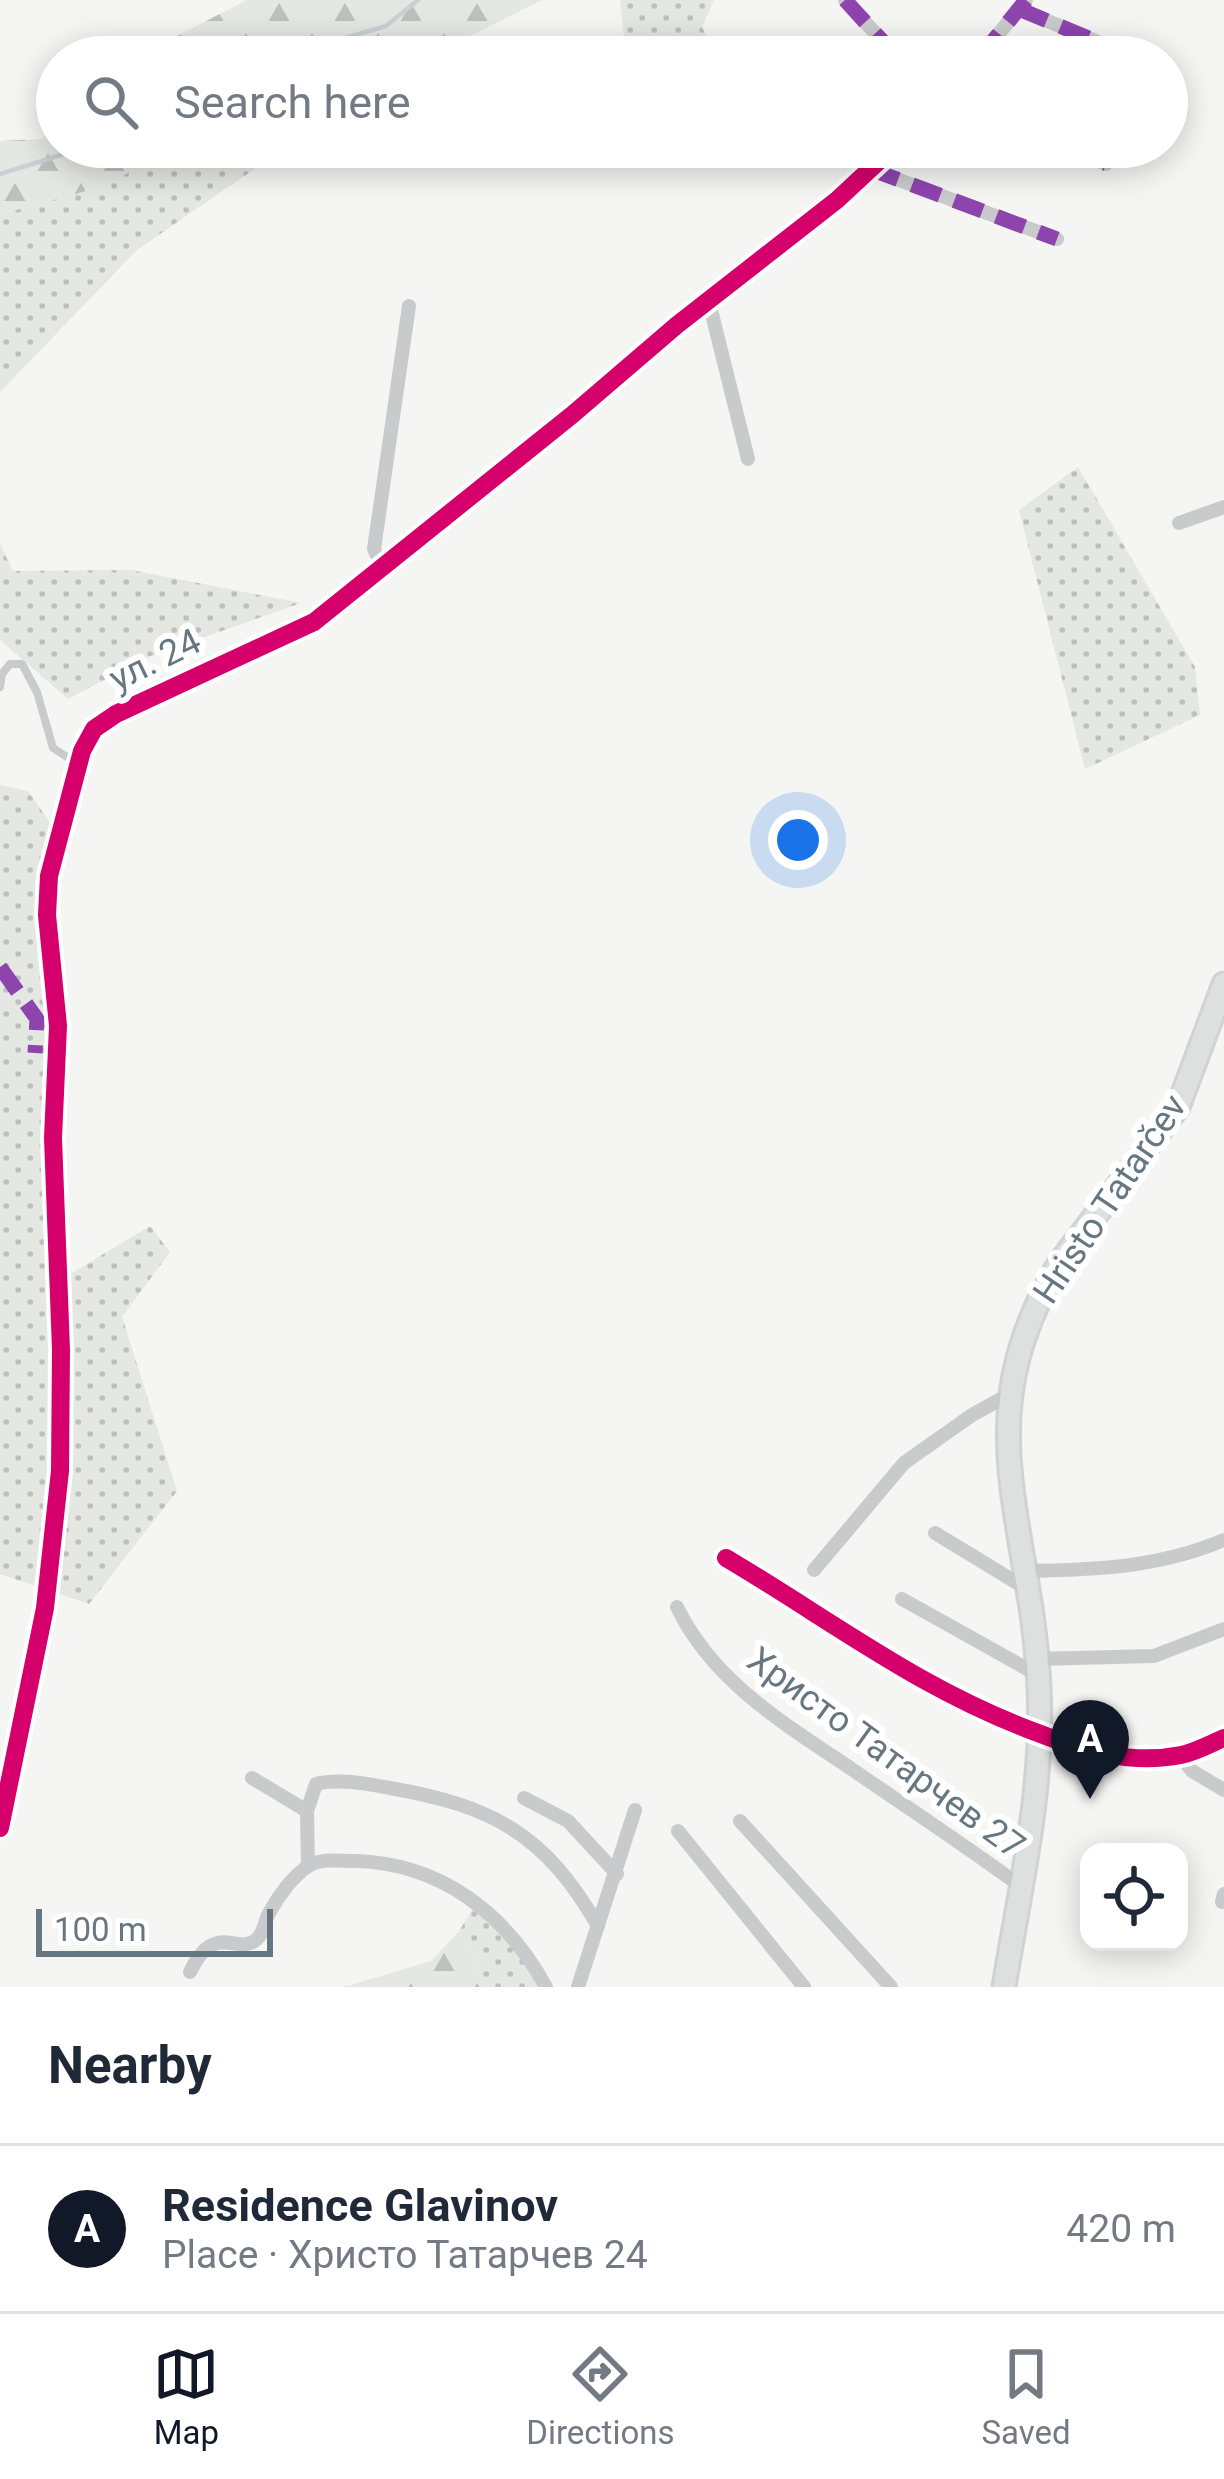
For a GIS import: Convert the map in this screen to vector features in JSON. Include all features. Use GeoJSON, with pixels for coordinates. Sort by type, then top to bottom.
{"type":"FeatureCollection","features":[{"type":"Feature","properties":{"kind":"main road","name":"Hristo Tatarčev"},"geometry":{"type":"LineString","coordinates":[[1004,1987],[1034,1810],[1039,1734],[1037,1667],[1005,1431],[1020,1347],[1045,1288],[1178,1107],[1224,984]]}},
{"type":"Feature","properties":{"kind":"street"},"geometry":{"type":"LineString","coordinates":[[845,0],[878,36]]}},
{"type":"Feature","properties":{"kind":"street"},"geometry":{"type":"LineString","coordinates":[[997,36],[1022,4],[1090,36]]}},
{"type":"Feature","properties":{"kind":"street"},"geometry":{"type":"LineString","coordinates":[[870,170],[1057,239]]}},
{"type":"Feature","properties":{"kind":"street","name":"ул. 24"},"geometry":{"type":"LineString","coordinates":[[0,1828],[45,1608],[59,1471],[61,1350],[52,1138],[58,1026],[47,915],[49,876],[78,764],[94,729],[116,714],[314,622],[870,170]]}},
{"type":"Feature","properties":{"kind":"street"},"geometry":{"type":"LineString","coordinates":[[709,302],[748,459]]}},
{"type":"Feature","properties":{"kind":"street"},"geometry":{"type":"LineString","coordinates":[[382,567],[374,549],[409,306]]}},
{"type":"Feature","properties":{"kind":"street"},"geometry":{"type":"LineString","coordinates":[[1180,523],[1224,507]]}},
{"type":"Feature","properties":{"kind":"street"},"geometry":{"type":"LineString","coordinates":[[814,1570],[904,1462],[1010,1394]]}},
{"type":"Feature","properties":{"kind":"street"},"geometry":{"type":"LineString","coordinates":[[935,1533],[1026,1580],[1179,1558],[1224,1540]]}},
{"type":"Feature","properties":{"kind":"street"},"geometry":{"type":"LineString","coordinates":[[726,1558],[899,1670],[992,1718],[1097,1754],[1130,1757],[1180,1755],[1224,1738]]}},
{"type":"Feature","properties":{"kind":"street"},"geometry":{"type":"LineString","coordinates":[[902,1599],[1037,1667],[1154,1656],[1224,1629]]}},
{"type":"Feature","properties":{"kind":"street","name":"Христо Татарчев 27"},"geometry":{"type":"LineString","coordinates":[[677,1607],[688,1632],[720,1671],[760,1707],[1022,1887]]}},
{"type":"Feature","properties":{"kind":"street"},"geometry":{"type":"LineString","coordinates":[[1180,1755],[1192,1771],[1224,1790]]}},
{"type":"Feature","properties":{"kind":"street"},"geometry":{"type":"LineString","coordinates":[[252,1778],[307,1811]]}},
{"type":"Feature","properties":{"kind":"street"},"geometry":{"type":"LineString","coordinates":[[308,1866],[307,1811],[316,1784],[379,1786],[459,1803],[542,1848],[565,1873],[598,1926]]}},
{"type":"Feature","properties":{"kind":"street"},"geometry":{"type":"LineString","coordinates":[[524,1798],[568,1821],[617,1874]]}},
{"type":"Feature","properties":{"kind":"street"},"geometry":{"type":"LineString","coordinates":[[578,1987],[635,1810]]}},
{"type":"Feature","properties":{"kind":"street"},"geometry":{"type":"LineString","coordinates":[[740,1821],[891,1987]]}},
{"type":"Feature","properties":{"kind":"street"},"geometry":{"type":"LineString","coordinates":[[678,1831],[804,1987]]}},
{"type":"Feature","properties":{"kind":"street"},"geometry":{"type":"LineString","coordinates":[[190,1972],[199,1953],[212,1944],[250,1944],[259,1938],[278,1900],[308,1866],[326,1861],[380,1863],[452,1886],[478,1901],[546,1987]]}},
{"type":"Feature","properties":{"kind":"lane"},"geometry":{"type":"LineString","coordinates":[[0,687],[10,664],[22,664],[38,692],[53,748],[78,764]]}},
{"type":"Feature","properties":{"kind":"green space"},"geometry":{"type":"Polygon","coordinates":[[[247,0],[542,0],[470,36],[177,36],[247,0]]]}},
{"type":"Feature","properties":{"kind":"green space"},"geometry":{"type":"Polygon","coordinates":[[[620,0],[714,0],[702,27],[706,36],[624,36],[620,0]]]}},
{"type":"Feature","properties":{"kind":"green space"},"geometry":{"type":"Polygon","coordinates":[[[36,139],[36,168],[136,168],[105,186],[0,214],[0,141],[36,139]]]}},
{"type":"Feature","properties":{"kind":"green space"},"geometry":{"type":"Polygon","coordinates":[[[136,168],[256,168],[137,250],[0,392],[0,214],[105,186],[136,168]]]}},
{"type":"Feature","properties":{"kind":"green space"},"geometry":{"type":"Polygon","coordinates":[[[1078,467],[1195,667],[1200,715],[1085,769],[1019,510],[1078,467]]]}},
{"type":"Feature","properties":{"kind":"green space"},"geometry":{"type":"Polygon","coordinates":[[[0,544],[13,571],[131,570],[301,603],[148,657],[68,699],[0,640],[0,544]]]}},
{"type":"Feature","properties":{"kind":"green space"},"geometry":{"type":"Polygon","coordinates":[[[0,785],[28,791],[61,839],[47,890],[59,1025],[54,1180],[72,1273],[150,1226],[170,1252],[122,1317],[177,1491],[89,1604],[0,1574],[0,785]]]}},
{"type":"Feature","properties":{"kind":"green space"},"geometry":{"type":"Polygon","coordinates":[[[478,1901],[546,1987],[482,1987],[477,1959],[459,1931],[478,1901]]]}},
{"type":"Feature","properties":{"kind":"green space"},"geometry":{"type":"Polygon","coordinates":[[[459,1931],[477,1959],[482,1987],[344,1987],[431,1961],[459,1931]]]}},
{"type":"Feature","properties":{"kind":"waterway"},"geometry":{"type":"LineString","coordinates":[[352,36],[386,26],[418,0]]}},
{"type":"Feature","properties":{"kind":"waterway"},"geometry":{"type":"LineString","coordinates":[[0,174],[36,163]]}},
{"type":"Feature","properties":{"kind":"marked path"},"geometry":{"type":"LineString","coordinates":[[845,0],[878,36]]}},
{"type":"Feature","properties":{"kind":"marked path"},"geometry":{"type":"LineString","coordinates":[[997,36],[1026,0]]}},
{"type":"Feature","properties":{"kind":"marked path"},"geometry":{"type":"LineString","coordinates":[[1019,9],[1084,36]]}},
{"type":"Feature","properties":{"kind":"marked path"},"geometry":{"type":"LineString","coordinates":[[870,169],[1057,239]]}},
{"type":"Feature","properties":{"kind":"marked path"},"geometry":{"type":"LineString","coordinates":[[0,967],[37,1019],[35,1053]]}},
{"type":"Feature","properties":{"kind":"cycle path"},"geometry":{"type":"LineString","coordinates":[[0,1828],[45,1608],[60,1471],[53,1138],[58,1026],[47,915],[49,876],[82,751],[94,729],[116,714],[314,622],[871,168]]}},
{"type":"Feature","properties":{"kind":"cycle path"},"geometry":{"type":"LineString","coordinates":[[726,1558],[915,1675],[1055,1740],[1090,1751],[1162,1758],[1187,1754],[1224,1738]]}},
{"type":"Feature","properties":{"kind":"place","name":"Residence Glavinov"},"geometry":{"type":"Point","coordinates":[1090,1799]}}]}
